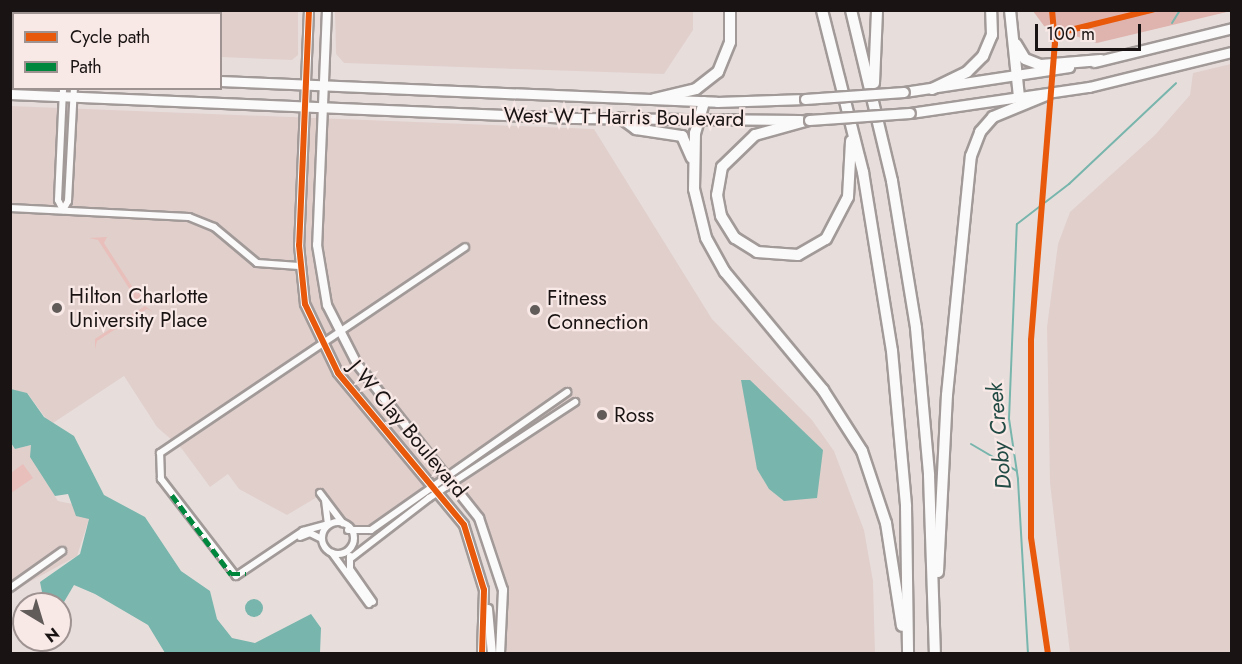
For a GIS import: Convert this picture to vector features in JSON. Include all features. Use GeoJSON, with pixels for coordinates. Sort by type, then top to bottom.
{"type":"FeatureCollection","features":[{"type":"Feature","properties":{"kind":"highway"},"geometry":{"type":"LineString","coordinates":[[654,99],[696,89],[718,72],[730,42],[730,10]]}},
{"type":"Feature","properties":{"kind":"highway"},"geometry":{"type":"LineString","coordinates":[[822,10],[872,214],[898,402],[906,654]]}},
{"type":"Feature","properties":{"kind":"highway"},"geometry":{"type":"LineString","coordinates":[[851,10],[875,101],[917,340],[935,654]]}},
{"type":"Feature","properties":{"kind":"highway"},"geometry":{"type":"LineString","coordinates":[[875,101],[872,35],[878,10]]}},
{"type":"Feature","properties":{"kind":"highway"},"geometry":{"type":"LineString","coordinates":[[932,89],[968,72],[983,56],[992,35],[991,10]]}},
{"type":"Feature","properties":{"kind":"highway"},"geometry":{"type":"LineString","coordinates":[[1011,10],[1019,76],[1019,97]]}},
{"type":"Feature","properties":{"kind":"highway"},"geometry":{"type":"LineString","coordinates":[[1016,44],[1025,59],[1041,66],[1101,60]]}},
{"type":"Feature","properties":{"kind":"highway"},"geometry":{"type":"LineString","coordinates":[[934,626],[947,395],[971,156],[980,132],[993,117],[1046,95]]}},
{"type":"Feature","properties":{"kind":"highway"},"geometry":{"type":"LineString","coordinates":[[705,102],[698,121],[694,170],[696,206],[714,255],[824,390],[862,451],[886,523],[906,654]]}},
{"type":"Feature","properties":{"kind":"highway"},"geometry":{"type":"LineString","coordinates":[[621,118],[636,129],[682,136],[694,170]]}},
{"type":"Feature","properties":{"kind":"highway"},"geometry":{"type":"LineString","coordinates":[[809,120],[744,141],[719,176],[718,206],[729,231],[767,256],[798,255],[833,231],[849,197],[851,125]]}},
{"type":"Feature","properties":{"kind":"main road","name":"West W T Harris Boulevard"},"geometry":{"type":"LineString","coordinates":[[222,81],[705,102],[805,99],[932,89],[1019,76],[1101,60],[1232,28]]}},
{"type":"Feature","properties":{"kind":"main road","name":"West W T Harris Boulevard"},"geometry":{"type":"LineString","coordinates":[[10,94],[74,93],[324,108],[698,121],[809,120],[910,112],[1046,95],[1232,52]]}},
{"type":"Feature","properties":{"kind":"street","name":"J W Clay Boulevard"},"geometry":{"type":"LineString","coordinates":[[309,10],[299,266],[305,304],[321,344],[351,389],[433,483],[471,540],[486,606],[482,654]]}},
{"type":"Feature","properties":{"kind":"street","name":"J W Clay Boulevard"},"geometry":{"type":"LineString","coordinates":[[327,10],[317,245],[322,289],[338,334],[448,473],[483,524],[500,573],[500,654]]}},
{"type":"Feature","properties":{"kind":"street"},"geometry":{"type":"LineString","coordinates":[[63,93],[58,200],[63,210]]}},
{"type":"Feature","properties":{"kind":"street"},"geometry":{"type":"LineString","coordinates":[[63,210],[68,201],[74,93]]}},
{"type":"Feature","properties":{"kind":"street"},"geometry":{"type":"LineString","coordinates":[[10,208],[193,218],[213,227],[257,263],[299,266]]}},
{"type":"Feature","properties":{"kind":"street"},"geometry":{"type":"LineString","coordinates":[[465,247],[338,334],[173,440],[157,462],[161,479],[231,574],[246,574],[296,538],[326,524],[371,530],[433,483],[567,392]]}},
{"type":"Feature","properties":{"kind":"street"},"geometry":{"type":"LineString","coordinates":[[350,559],[439,491],[455,483],[575,402]]}},
{"type":"Feature","properties":{"kind":"street"},"geometry":{"type":"LineString","coordinates":[[296,538],[314,533],[324,541],[371,603],[352,572],[350,559],[352,549],[346,528],[320,492]]}},
{"type":"Feature","properties":{"kind":"street"},"geometry":{"type":"LineString","coordinates":[[324,541],[325,500]]}},
{"type":"Feature","properties":{"kind":"street"},"geometry":{"type":"LineString","coordinates":[[332,552],[344,555],[352,549]]}},
{"type":"Feature","properties":{"kind":"street"},"geometry":{"type":"LineString","coordinates":[[10,588],[63,551]]}},
{"type":"Feature","properties":{"kind":"street"},"geometry":{"type":"LineString","coordinates":[[486,606],[493,624],[492,654]]}},
{"type":"Feature","properties":{"kind":"shaded area"},"geometry":{"type":"Polygon","coordinates":[[[11,10],[51,11],[12,12],[11,47],[11,10]]]}},
{"type":"Feature","properties":{"kind":"shaded area"},"geometry":{"type":"Polygon","coordinates":[[[70,11],[298,11],[298,55],[292,60],[222,57],[222,12],[70,11]]]}},
{"type":"Feature","properties":{"kind":"shaded area"},"geometry":{"type":"Polygon","coordinates":[[[335,11],[693,11],[693,30],[664,74],[344,63],[336,54],[335,11]]]}},
{"type":"Feature","properties":{"kind":"shaded area"},"geometry":{"type":"Polygon","coordinates":[[[1033,11],[1231,11],[1097,43],[1044,26],[1033,11]]]}},
{"type":"Feature","properties":{"kind":"shaded area"},"geometry":{"type":"Polygon","coordinates":[[[1231,64],[1231,653],[1070,653],[1050,483],[1047,327],[1058,244],[1070,212],[1155,135],[1190,95],[1193,73],[1231,64]]]}},
{"type":"Feature","properties":{"kind":"shaded area"},"geometry":{"type":"Polygon","coordinates":[[[11,106],[594,129],[712,319],[812,420],[834,451],[864,530],[873,581],[875,653],[504,653],[507,602],[498,554],[481,515],[448,469],[371,527],[349,527],[324,493],[287,515],[239,489],[228,474],[210,487],[182,449],[157,427],[124,376],[53,423],[47,420],[28,394],[11,389],[11,106]]]}},
{"type":"Feature","properties":{"kind":"shaded area"},"geometry":{"type":"Polygon","coordinates":[[[107,237],[104,243],[137,294],[141,291],[140,300],[129,301],[134,296],[98,240],[89,238],[107,237]]]}},
{"type":"Feature","properties":{"kind":"shaded area"},"geometry":{"type":"Polygon","coordinates":[[[145,306],[153,312],[147,309],[97,341],[95,349],[95,339],[145,306]]]}},
{"type":"Feature","properties":{"kind":"shaded area"},"geometry":{"type":"Polygon","coordinates":[[[10,443],[15,449],[31,445],[31,458],[58,501],[73,504],[89,519],[77,556],[11,592],[10,443]]]}},
{"type":"Feature","properties":{"kind":"shaded area"},"geometry":{"type":"Polygon","coordinates":[[[23,464],[33,478],[11,493],[11,473],[23,464]]]}},
{"type":"Feature","properties":{"kind":"water"},"geometry":{"type":"Polygon","coordinates":[[[741,380],[750,380],[823,450],[817,498],[784,501],[769,489],[757,469],[741,380]]]}},
{"type":"Feature","properties":{"kind":"water"},"geometry":{"type":"Polygon","coordinates":[[[11,389],[27,393],[44,417],[74,436],[104,495],[145,517],[181,571],[210,591],[217,619],[232,638],[255,643],[311,614],[321,628],[320,653],[165,653],[148,625],[95,594],[74,585],[70,592],[42,592],[40,582],[80,554],[89,519],[76,516],[68,494],[55,496],[30,457],[31,445],[15,449],[11,443],[11,389]]]}},
{"type":"Feature","properties":{"kind":"water"},"geometry":{"type":"Polygon","coordinates":[[[254,599],[260,602],[263,608],[260,614],[254,617],[248,614],[245,608],[248,602],[254,599]]]}},
{"type":"Feature","properties":{"kind":"waterway"},"geometry":{"type":"LineString","coordinates":[[1172,23],[1180,10]]}},
{"type":"Feature","properties":{"kind":"waterway","name":"Doby Creek"},"geometry":{"type":"LineString","coordinates":[[1028,654],[1018,479],[1009,419],[1017,224],[1069,184],[1176,83]]}},
{"type":"Feature","properties":{"kind":"waterway"},"geometry":{"type":"LineString","coordinates":[[971,444],[1017,471]]}},
{"type":"Feature","properties":{"kind":"marked path"},"geometry":{"type":"LineString","coordinates":[[172,495],[231,574],[246,574]]}},
{"type":"Feature","properties":{"kind":"cycle path"},"geometry":{"type":"LineString","coordinates":[[309,10],[299,245],[305,304],[338,373],[464,525],[484,590],[482,654]]}},
{"type":"Feature","properties":{"kind":"cycle path"},"geometry":{"type":"LineString","coordinates":[[1048,654],[1031,537],[1031,340],[1055,44],[1052,10]]}},
{"type":"Feature","properties":{"kind":"cycle path"},"geometry":{"type":"LineString","coordinates":[[1054,34],[1152,10]]}},
{"type":"Feature","properties":{"kind":"place","name":"Hilton Charlotte University Place"},"geometry":{"type":"Point","coordinates":[57,308]}},
{"type":"Feature","properties":{"kind":"place","name":"Fitness Connection"},"geometry":{"type":"Point","coordinates":[535,310]}},
{"type":"Feature","properties":{"kind":"place","name":"Ross"},"geometry":{"type":"Point","coordinates":[602,415]}}]}
